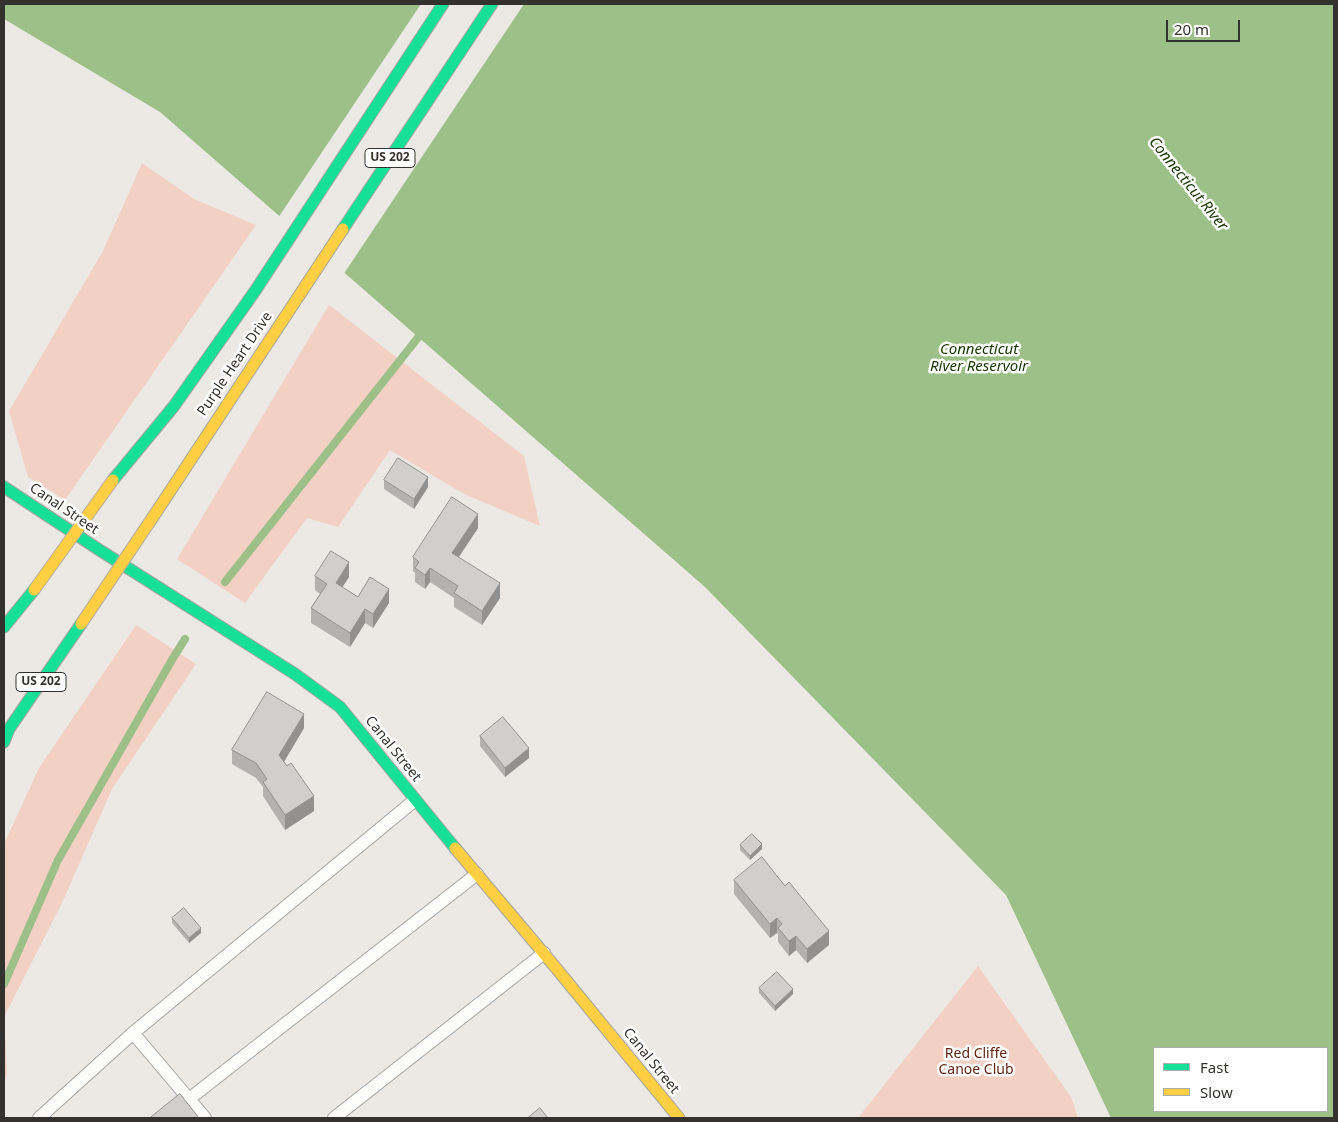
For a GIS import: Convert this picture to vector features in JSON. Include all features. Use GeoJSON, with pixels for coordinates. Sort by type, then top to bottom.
{"type":"FeatureCollection","features":[{"type":"Feature","properties":{"kind":"main road","name":"Purple Heart Drive"},"geometry":{"type":"LineString","coordinates":[[4,627],[34,590],[113,480],[174,406],[255,291],[443,4]]}},
{"type":"Feature","properties":{"kind":"main road","name":"Purple Heart Drive"},"geometry":{"type":"LineString","coordinates":[[4,742],[10,729],[492,4]]}},
{"type":"Feature","properties":{"kind":"main road","name":"Canal Street"},"geometry":{"type":"LineString","coordinates":[[4,487],[295,674],[340,707],[679,1118]]}},
{"type":"Feature","properties":{"kind":"lane"},"geometry":{"type":"LineString","coordinates":[[39,1118],[133,1033],[415,800]]}},
{"type":"Feature","properties":{"kind":"lane"},"geometry":{"type":"LineString","coordinates":[[189,1099],[477,874]]}},
{"type":"Feature","properties":{"kind":"lane"},"geometry":{"type":"LineString","coordinates":[[334,1118],[544,954]]}},
{"type":"Feature","properties":{"kind":"lane"},"geometry":{"type":"LineString","coordinates":[[133,1033],[205,1118]]}},
{"type":"Feature","properties":{"kind":"green space"},"geometry":{"type":"Polygon","coordinates":[[[142,163],[194,199],[256,225],[65,500],[28,477],[9,411],[103,251],[142,163]]]}},
{"type":"Feature","properties":{"kind":"green space"},"geometry":{"type":"Polygon","coordinates":[[[329,305],[524,456],[540,526],[464,494],[390,450],[338,527],[307,518],[245,603],[177,559],[329,305]]]}},
{"type":"Feature","properties":{"kind":"green space"},"geometry":{"type":"Polygon","coordinates":[[[136,625],[196,664],[112,789],[62,903],[4,1017],[4,844],[39,768],[136,625]]]}},
{"type":"Feature","properties":{"kind":"green space","name":"Red Cliffe Canoe Club"},"geometry":{"type":"Polygon","coordinates":[[[978,966],[1071,1097],[1078,1118],[858,1118],[978,966]]]}},
{"type":"Feature","properties":{"kind":"green space"},"geometry":{"type":"Polygon","coordinates":[[[4,1017],[7,1074],[4,1082],[4,1017]]]}},
{"type":"Feature","properties":{"kind":"water","name":"Connecticut River Reservoir"},"geometry":{"type":"Polygon","coordinates":[[[4,4],[1334,4],[1334,1118],[1111,1118],[1006,895],[705,587],[160,112],[4,19],[4,4]]]}},
{"type":"Feature","properties":{"kind":"pier"},"geometry":{"type":"Polygon","coordinates":[[[421,4],[524,4],[343,275],[278,218],[421,4]]]}},
{"type":"Feature","properties":{"kind":"building"},"geometry":{"type":"Polygon","coordinates":[[[398,458],[428,477],[414,499],[384,480],[398,458]]]}},
{"type":"Feature","properties":{"kind":"building"},"geometry":{"type":"Polygon","coordinates":[[[452,497],[478,514],[452,553],[500,583],[482,611],[454,593],[458,586],[430,568],[425,575],[415,568],[419,562],[413,557],[452,497]]]}},
{"type":"Feature","properties":{"kind":"building"},"geometry":{"type":"Polygon","coordinates":[[[331,551],[349,562],[336,583],[358,597],[370,577],[389,589],[373,614],[365,609],[350,633],[311,608],[327,584],[315,576],[331,551]]]}},
{"type":"Feature","properties":{"kind":"building"},"geometry":{"type":"Polygon","coordinates":[[[267,692],[304,714],[279,755],[287,766],[291,763],[314,796],[285,815],[263,782],[267,779],[256,763],[232,750],[267,692]]]}},
{"type":"Feature","properties":{"kind":"building"},"geometry":{"type":"Polygon","coordinates":[[[503,717],[529,748],[505,768],[480,736],[503,717]]]}},
{"type":"Feature","properties":{"kind":"building"},"geometry":{"type":"Polygon","coordinates":[[[752,834],[762,844],[750,856],[740,845],[752,834]]]}},
{"type":"Feature","properties":{"kind":"building"},"geometry":{"type":"Polygon","coordinates":[[[762,857],[785,886],[789,882],[829,931],[807,949],[796,936],[789,941],[778,928],[782,924],[777,918],[770,924],[734,880],[762,857]]]}},
{"type":"Feature","properties":{"kind":"building"},"geometry":{"type":"Polygon","coordinates":[[[184,908],[201,928],[189,938],[172,918],[184,908]]]}},
{"type":"Feature","properties":{"kind":"building"},"geometry":{"type":"Polygon","coordinates":[[[777,972],[793,989],[775,1006],[759,988],[777,972]]]}},
{"type":"Feature","properties":{"kind":"building"},"geometry":{"type":"Polygon","coordinates":[[[180,1094],[199,1118],[150,1118],[180,1094]]]}},
{"type":"Feature","properties":{"kind":"building"},"geometry":{"type":"Polygon","coordinates":[[[540,1108],[548,1118],[528,1118],[540,1108]]]}},
{"type":"Feature","properties":{"kind":"waterway"},"geometry":{"type":"LineString","coordinates":[[225,582],[424,330]]}},
{"type":"Feature","properties":{"kind":"waterway"},"geometry":{"type":"LineString","coordinates":[[4,984],[58,860],[185,639]]}},
{"type":"Feature","properties":{"kind":"traffic: fast"},"geometry":{"type":"LineString","coordinates":[[113,480],[174,406],[255,291],[443,4]]}},
{"type":"Feature","properties":{"kind":"traffic: fast"},"geometry":{"type":"LineString","coordinates":[[343,229],[492,4]]}},
{"type":"Feature","properties":{"kind":"traffic: fast"},"geometry":{"type":"LineString","coordinates":[[4,487],[295,674],[340,707],[455,848]]}},
{"type":"Feature","properties":{"kind":"traffic: fast"},"geometry":{"type":"LineString","coordinates":[[4,627],[34,590]]}},
{"type":"Feature","properties":{"kind":"traffic: fast"},"geometry":{"type":"LineString","coordinates":[[4,742],[9,729],[81,624]]}},
{"type":"Feature","properties":{"kind":"traffic: slow"},"geometry":{"type":"LineString","coordinates":[[157,511],[343,229]]}},
{"type":"Feature","properties":{"kind":"traffic: slow"},"geometry":{"type":"LineString","coordinates":[[34,590],[113,480]]}},
{"type":"Feature","properties":{"kind":"traffic: slow"},"geometry":{"type":"LineString","coordinates":[[81,624],[157,511]]}},
{"type":"Feature","properties":{"kind":"traffic: slow"},"geometry":{"type":"LineString","coordinates":[[455,848],[679,1118]]}},
{"type":"Feature","properties":{"kind":"water label","name":"Connecticut River"},"geometry":{"type":"Point","coordinates":[1188,184]}}]}
